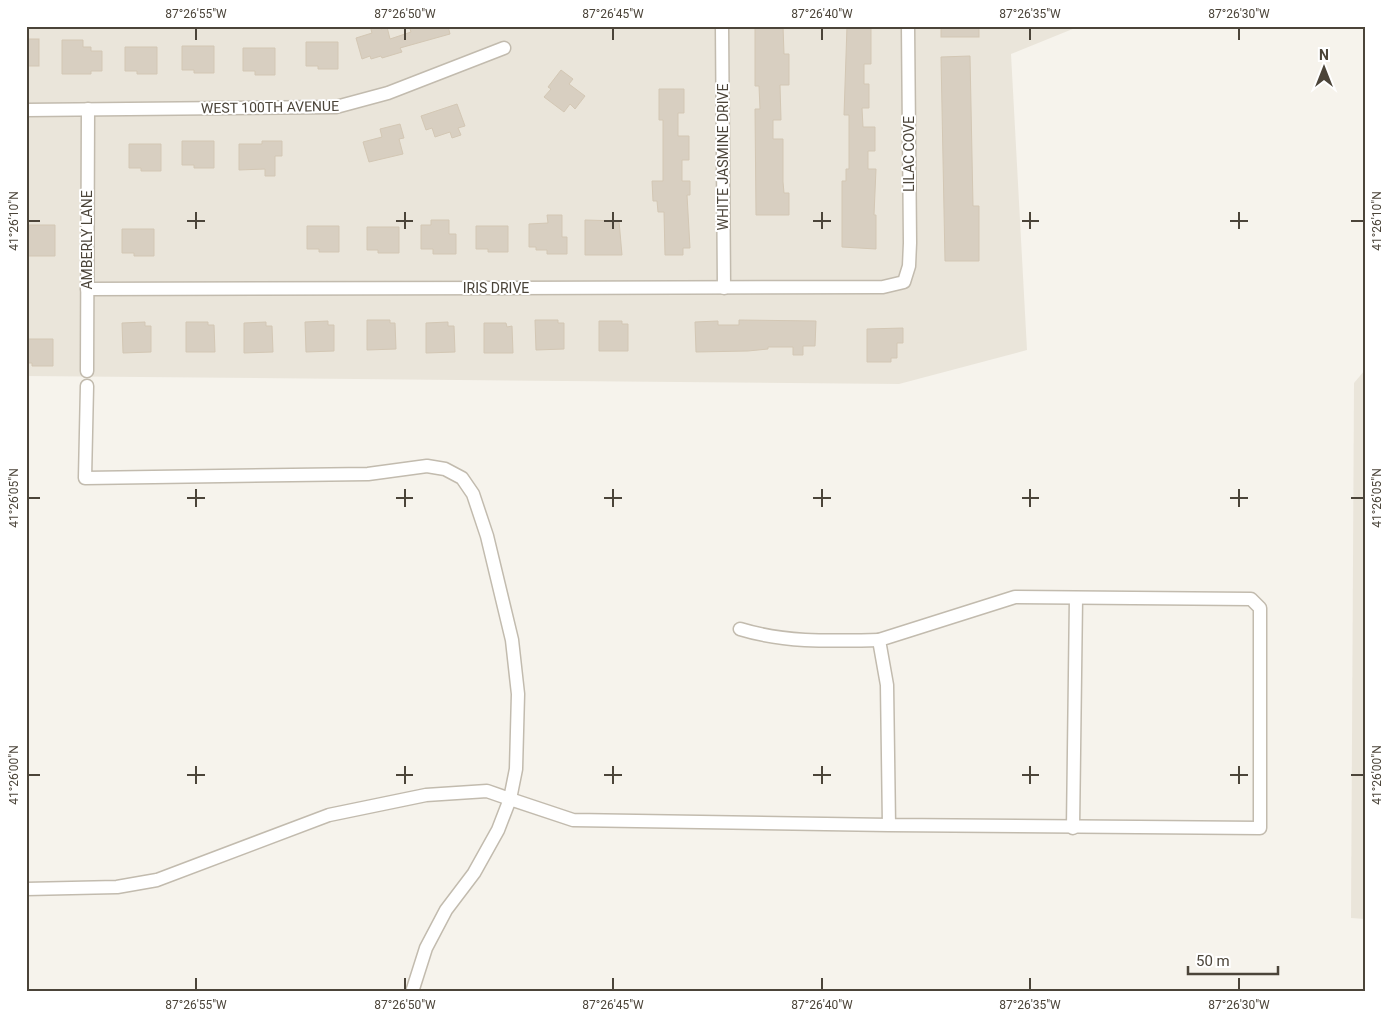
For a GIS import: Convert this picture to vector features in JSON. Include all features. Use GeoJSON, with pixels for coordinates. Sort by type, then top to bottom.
{"type":"FeatureCollection","features":[{"type":"Feature","properties":{"kind":"street","name":"WHITE JASMINE DRIVE"},"geometry":{"type":"LineString","coordinates":[[722,26],[724,288]]}},
{"type":"Feature","properties":{"kind":"street","name":"LILAC COVE"},"geometry":{"type":"LineString","coordinates":[[904,282],[909,266],[910,242],[908,26]]}},
{"type":"Feature","properties":{"kind":"street","name":"WEST 100TH AVENUE"},"geometry":{"type":"LineString","coordinates":[[26,110],[336,107],[388,93],[504,48]]}},
{"type":"Feature","properties":{"kind":"street","name":"AMBERLY LANE"},"geometry":{"type":"LineString","coordinates":[[87,372],[88,109]]}},
{"type":"Feature","properties":{"kind":"street","name":"IRIS DRIVE"},"geometry":{"type":"LineString","coordinates":[[87,289],[883,287],[904,282]]}},
{"type":"Feature","properties":{"kind":"street"},"geometry":{"type":"LineString","coordinates":[[87,386],[85,478],[368,474],[427,466],[445,470],[462,478],[473,494],[487,536],[512,640],[518,694],[516,769],[510,799],[498,830],[474,874],[446,910],[426,948],[412,992]]}},
{"type":"Feature","properties":{"kind":"street"},"geometry":{"type":"LineString","coordinates":[[26,889],[117,887],[158,880],[329,815],[426,795],[487,791],[573,820],[1073,828],[1260,828],[1260,608],[1251,599],[1015,597],[879,640],[812,641],[763,636],[740,629]]}},
{"type":"Feature","properties":{"kind":"street"},"geometry":{"type":"LineString","coordinates":[[1073,828],[1076,598]]}},
{"type":"Feature","properties":{"kind":"street"},"geometry":{"type":"LineString","coordinates":[[879,640],[887,685],[889,825]]}},
{"type":"Feature","properties":{"kind":"shaded area"},"geometry":{"type":"Polygon","coordinates":[[[26,26],[1080,26],[1011,54],[1027,350],[899,384],[26,376],[26,26]]]}},
{"type":"Feature","properties":{"kind":"shaded area"},"geometry":{"type":"Polygon","coordinates":[[[1365,370],[1365,919],[1351,918],[1354,383],[1365,370]]]}},
{"type":"Feature","properties":{"kind":"building"},"geometry":{"type":"Polygon","coordinates":[[[370,26],[380,26],[381,29],[387,27],[390,39],[411,32],[409,26],[448,26],[450,34],[400,48],[402,52],[382,58],[381,56],[371,59],[370,56],[362,59],[356,38],[372,33],[370,26]]]}},
{"type":"Feature","properties":{"kind":"building"},"geometry":{"type":"Polygon","coordinates":[[[755,26],[783,26],[784,54],[789,54],[789,85],[780,85],[781,120],[773,120],[773,139],[783,139],[783,182],[784,193],[789,193],[789,215],[756,215],[755,109],[760,109],[759,86],[755,86],[755,26]]]}},
{"type":"Feature","properties":{"kind":"building"},"geometry":{"type":"Polygon","coordinates":[[[847,26],[871,26],[871,64],[864,64],[864,84],[869,84],[869,108],[862,108],[863,127],[875,127],[875,151],[868,151],[868,169],[876,169],[874,215],[876,215],[876,249],[842,247],[842,181],[846,181],[846,169],[849,169],[849,115],[844,115],[847,26]]]}},
{"type":"Feature","properties":{"kind":"building"},"geometry":{"type":"Polygon","coordinates":[[[941,26],[979,26],[979,37],[941,37],[941,26]]]}},
{"type":"Feature","properties":{"kind":"building"},"geometry":{"type":"Polygon","coordinates":[[[26,39],[39,39],[39,66],[26,66],[26,39]]]}},
{"type":"Feature","properties":{"kind":"building"},"geometry":{"type":"Polygon","coordinates":[[[62,40],[83,40],[83,47],[91,47],[91,51],[102,51],[102,71],[91,71],[91,74],[62,74],[62,40]]]}},
{"type":"Feature","properties":{"kind":"building"},"geometry":{"type":"Polygon","coordinates":[[[306,42],[338,42],[338,69],[318,69],[318,66],[306,66],[306,42]]]}},
{"type":"Feature","properties":{"kind":"building"},"geometry":{"type":"Polygon","coordinates":[[[182,46],[214,46],[214,73],[194,73],[194,70],[182,70],[182,46]]]}},
{"type":"Feature","properties":{"kind":"building"},"geometry":{"type":"Polygon","coordinates":[[[125,47],[157,47],[157,74],[137,74],[137,71],[125,71],[125,47]]]}},
{"type":"Feature","properties":{"kind":"building"},"geometry":{"type":"Polygon","coordinates":[[[243,48],[275,48],[275,75],[255,75],[255,71],[243,71],[243,48]]]}},
{"type":"Feature","properties":{"kind":"building"},"geometry":{"type":"Polygon","coordinates":[[[970,56],[973,206],[979,206],[979,261],[945,261],[941,57],[970,56]]]}},
{"type":"Feature","properties":{"kind":"building"},"geometry":{"type":"Polygon","coordinates":[[[561,70],[573,79],[569,84],[585,96],[575,109],[570,104],[564,112],[544,97],[551,89],[548,87],[561,70]]]}},
{"type":"Feature","properties":{"kind":"building"},"geometry":{"type":"Polygon","coordinates":[[[659,89],[684,89],[684,113],[678,113],[678,136],[689,136],[689,160],[682,160],[682,181],[690,181],[690,195],[687,195],[690,248],[683,248],[683,255],[665,255],[664,212],[658,212],[657,201],[653,201],[652,181],[663,181],[663,120],[659,120],[659,89]]]}},
{"type":"Feature","properties":{"kind":"building"},"geometry":{"type":"Polygon","coordinates":[[[457,104],[465,126],[458,128],[461,135],[452,138],[450,132],[435,137],[432,128],[426,130],[421,116],[457,104]]]}},
{"type":"Feature","properties":{"kind":"building"},"geometry":{"type":"Polygon","coordinates":[[[400,124],[404,138],[399,139],[403,154],[369,162],[363,142],[382,137],[380,129],[400,124]]]}},
{"type":"Feature","properties":{"kind":"building"},"geometry":{"type":"Polygon","coordinates":[[[182,141],[214,141],[214,168],[194,168],[194,165],[182,165],[182,141]]]}},
{"type":"Feature","properties":{"kind":"building"},"geometry":{"type":"Polygon","coordinates":[[[262,141],[282,141],[282,156],[275,156],[275,176],[265,176],[265,169],[239,170],[239,144],[262,144],[262,141]]]}},
{"type":"Feature","properties":{"kind":"building"},"geometry":{"type":"Polygon","coordinates":[[[129,144],[161,144],[161,171],[141,171],[141,168],[129,168],[129,144]]]}},
{"type":"Feature","properties":{"kind":"building"},"geometry":{"type":"Polygon","coordinates":[[[547,215],[562,215],[562,237],[567,237],[567,254],[547,254],[547,250],[536,250],[536,247],[529,247],[529,224],[548,223],[547,215]]]}},
{"type":"Feature","properties":{"kind":"building"},"geometry":{"type":"Polygon","coordinates":[[[431,220],[449,220],[449,234],[456,234],[456,254],[433,254],[433,249],[421,249],[421,225],[431,225],[431,220]]]}},
{"type":"Feature","properties":{"kind":"building"},"geometry":{"type":"Polygon","coordinates":[[[585,220],[619,221],[622,255],[585,255],[585,220]]]}},
{"type":"Feature","properties":{"kind":"building"},"geometry":{"type":"Polygon","coordinates":[[[29,225],[55,225],[55,256],[28,256],[29,225]]]}},
{"type":"Feature","properties":{"kind":"building"},"geometry":{"type":"Polygon","coordinates":[[[307,226],[339,226],[339,252],[319,252],[319,249],[307,249],[307,226]]]}},
{"type":"Feature","properties":{"kind":"building"},"geometry":{"type":"Polygon","coordinates":[[[476,226],[508,226],[508,252],[488,252],[488,249],[476,249],[476,226]]]}},
{"type":"Feature","properties":{"kind":"building"},"geometry":{"type":"Polygon","coordinates":[[[367,227],[399,227],[399,253],[378,253],[378,250],[367,250],[367,227]]]}},
{"type":"Feature","properties":{"kind":"building"},"geometry":{"type":"Polygon","coordinates":[[[122,229],[154,229],[154,256],[134,256],[134,253],[122,253],[122,229]]]}},
{"type":"Feature","properties":{"kind":"building"},"geometry":{"type":"Polygon","coordinates":[[[367,320],[390,320],[390,323],[395,323],[396,349],[367,350],[367,320]]]}},
{"type":"Feature","properties":{"kind":"building"},"geometry":{"type":"Polygon","coordinates":[[[535,320],[558,320],[558,323],[564,323],[564,349],[536,350],[535,320]]]}},
{"type":"Feature","properties":{"kind":"building"},"geometry":{"type":"Polygon","coordinates":[[[739,320],[816,321],[815,346],[803,346],[803,355],[793,355],[793,347],[768,347],[768,349],[748,351],[696,352],[695,322],[718,321],[718,325],[739,325],[739,320]]]}},
{"type":"Feature","properties":{"kind":"building"},"geometry":{"type":"Polygon","coordinates":[[[328,321],[328,325],[334,325],[334,351],[306,352],[305,322],[328,321]]]}},
{"type":"Feature","properties":{"kind":"building"},"geometry":{"type":"Polygon","coordinates":[[[599,321],[622,321],[622,324],[628,324],[628,351],[599,351],[599,321]]]}},
{"type":"Feature","properties":{"kind":"building"},"geometry":{"type":"Polygon","coordinates":[[[145,322],[145,326],[151,326],[151,352],[123,353],[122,323],[145,322]]]}},
{"type":"Feature","properties":{"kind":"building"},"geometry":{"type":"Polygon","coordinates":[[[186,322],[208,322],[208,325],[214,325],[215,352],[186,352],[186,322]]]}},
{"type":"Feature","properties":{"kind":"building"},"geometry":{"type":"Polygon","coordinates":[[[266,322],[266,326],[272,326],[273,352],[244,353],[244,323],[266,322]]]}},
{"type":"Feature","properties":{"kind":"building"},"geometry":{"type":"Polygon","coordinates":[[[448,322],[448,326],[454,326],[455,352],[426,353],[426,323],[448,322]]]}},
{"type":"Feature","properties":{"kind":"building"},"geometry":{"type":"Polygon","coordinates":[[[484,323],[506,323],[507,327],[512,326],[513,353],[484,353],[484,323]]]}},
{"type":"Feature","properties":{"kind":"building"},"geometry":{"type":"Polygon","coordinates":[[[903,328],[903,343],[897,343],[897,358],[891,358],[891,362],[867,362],[867,329],[903,328]]]}},
{"type":"Feature","properties":{"kind":"building"},"geometry":{"type":"Polygon","coordinates":[[[26,339],[53,339],[53,366],[32,366],[32,363],[26,363],[26,339]]]}}]}
